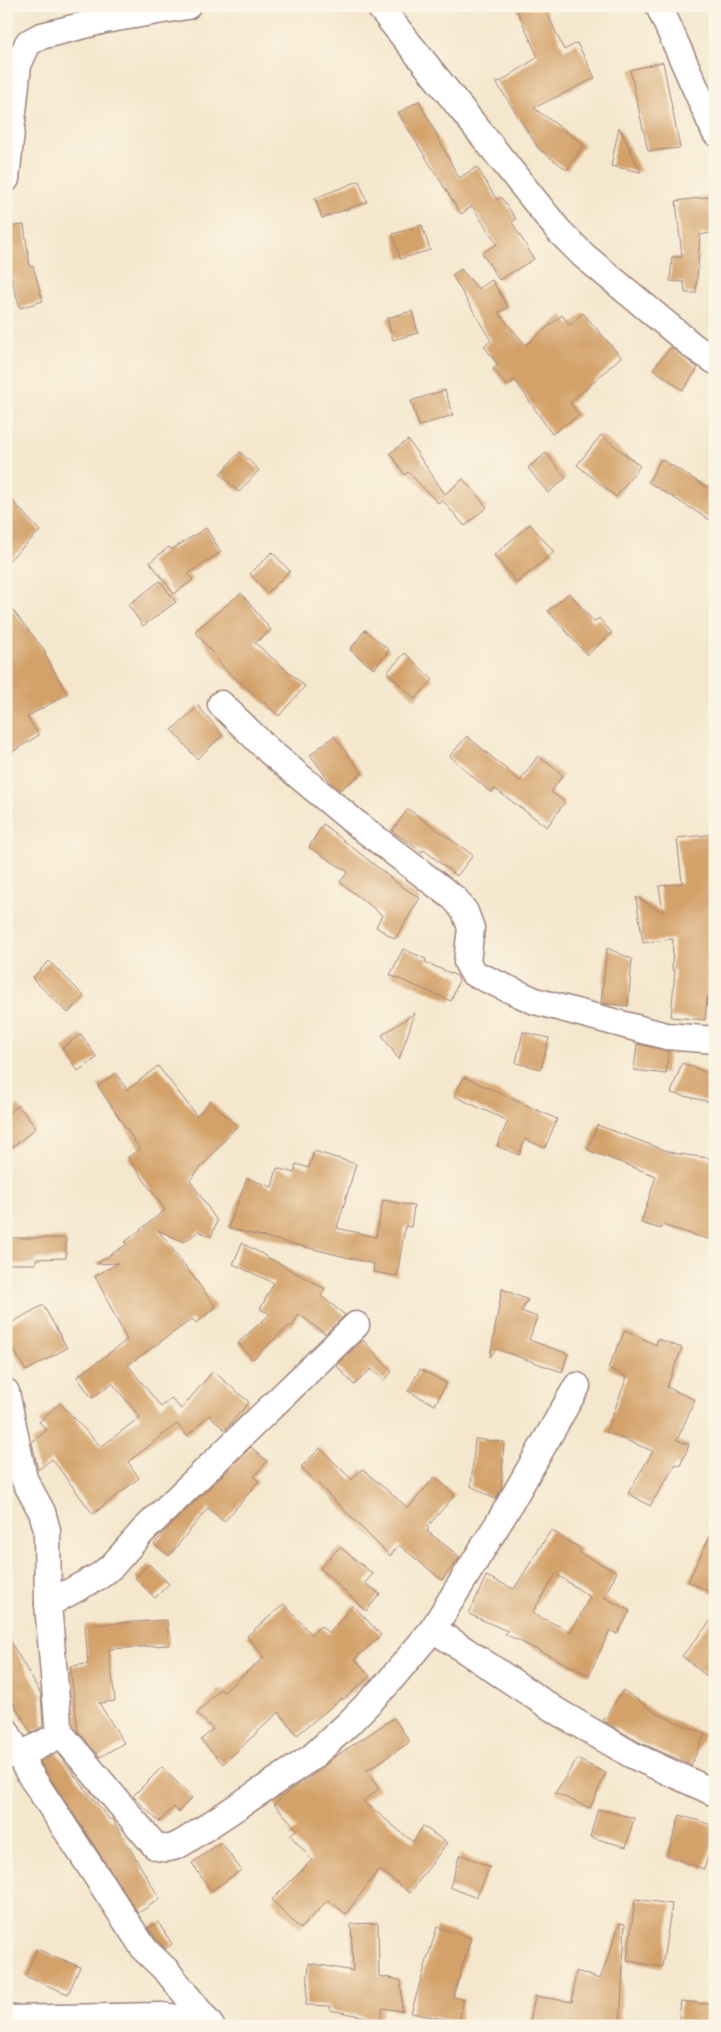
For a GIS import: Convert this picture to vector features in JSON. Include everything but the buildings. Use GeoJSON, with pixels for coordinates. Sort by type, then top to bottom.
{"type":"FeatureCollection","features":[{"type":"Feature","properties":{"kind":"street"},"geometry":{"type":"LineString","coordinates":[[6,179],[18,65],[28,43],[41,36],[105,20],[187,6]]}},
{"type":"Feature","properties":{"kind":"street"},"geometry":{"type":"LineString","coordinates":[[379,6],[558,232],[679,335],[715,361]]}},
{"type":"Feature","properties":{"kind":"street"},"geometry":{"type":"LineString","coordinates":[[659,6],[715,132]]}},
{"type":"Feature","properties":{"kind":"street"},"geometry":{"type":"LineString","coordinates":[[222,704],[269,751],[353,821],[455,899],[465,912],[471,928],[467,962],[473,973],[536,1001],[666,1036],[715,1040]]}},
{"type":"Feature","properties":{"kind":"street"},"geometry":{"type":"LineString","coordinates":[[48,1604],[101,1575],[114,1565],[143,1531],[356,1325]]}},
{"type":"Feature","properties":{"kind":"street"},"geometry":{"type":"LineString","coordinates":[[6,1392],[24,1479],[42,1512],[48,1530],[48,1604],[58,1723],[61,1734],[156,1846],[164,1850],[175,1847],[312,1757],[349,1723],[380,1690],[433,1629],[504,1514],[577,1386]]}},
{"type":"Feature","properties":{"kind":"street"},"geometry":{"type":"LineString","coordinates":[[433,1629],[558,1712],[632,1755],[715,1793]]}},
{"type":"Feature","properties":{"kind":"street"},"geometry":{"type":"LineString","coordinates":[[6,1732],[18,1756],[145,1950],[167,1971],[210,2026]]}},
{"type":"Feature","properties":{"kind":"street"},"geometry":{"type":"LineString","coordinates":[[18,1756],[61,1734]]}},
{"type":"Feature","properties":{"kind":"street"},"geometry":{"type":"LineString","coordinates":[[6,2019],[162,2016],[191,2020],[210,2026]]}}]}
